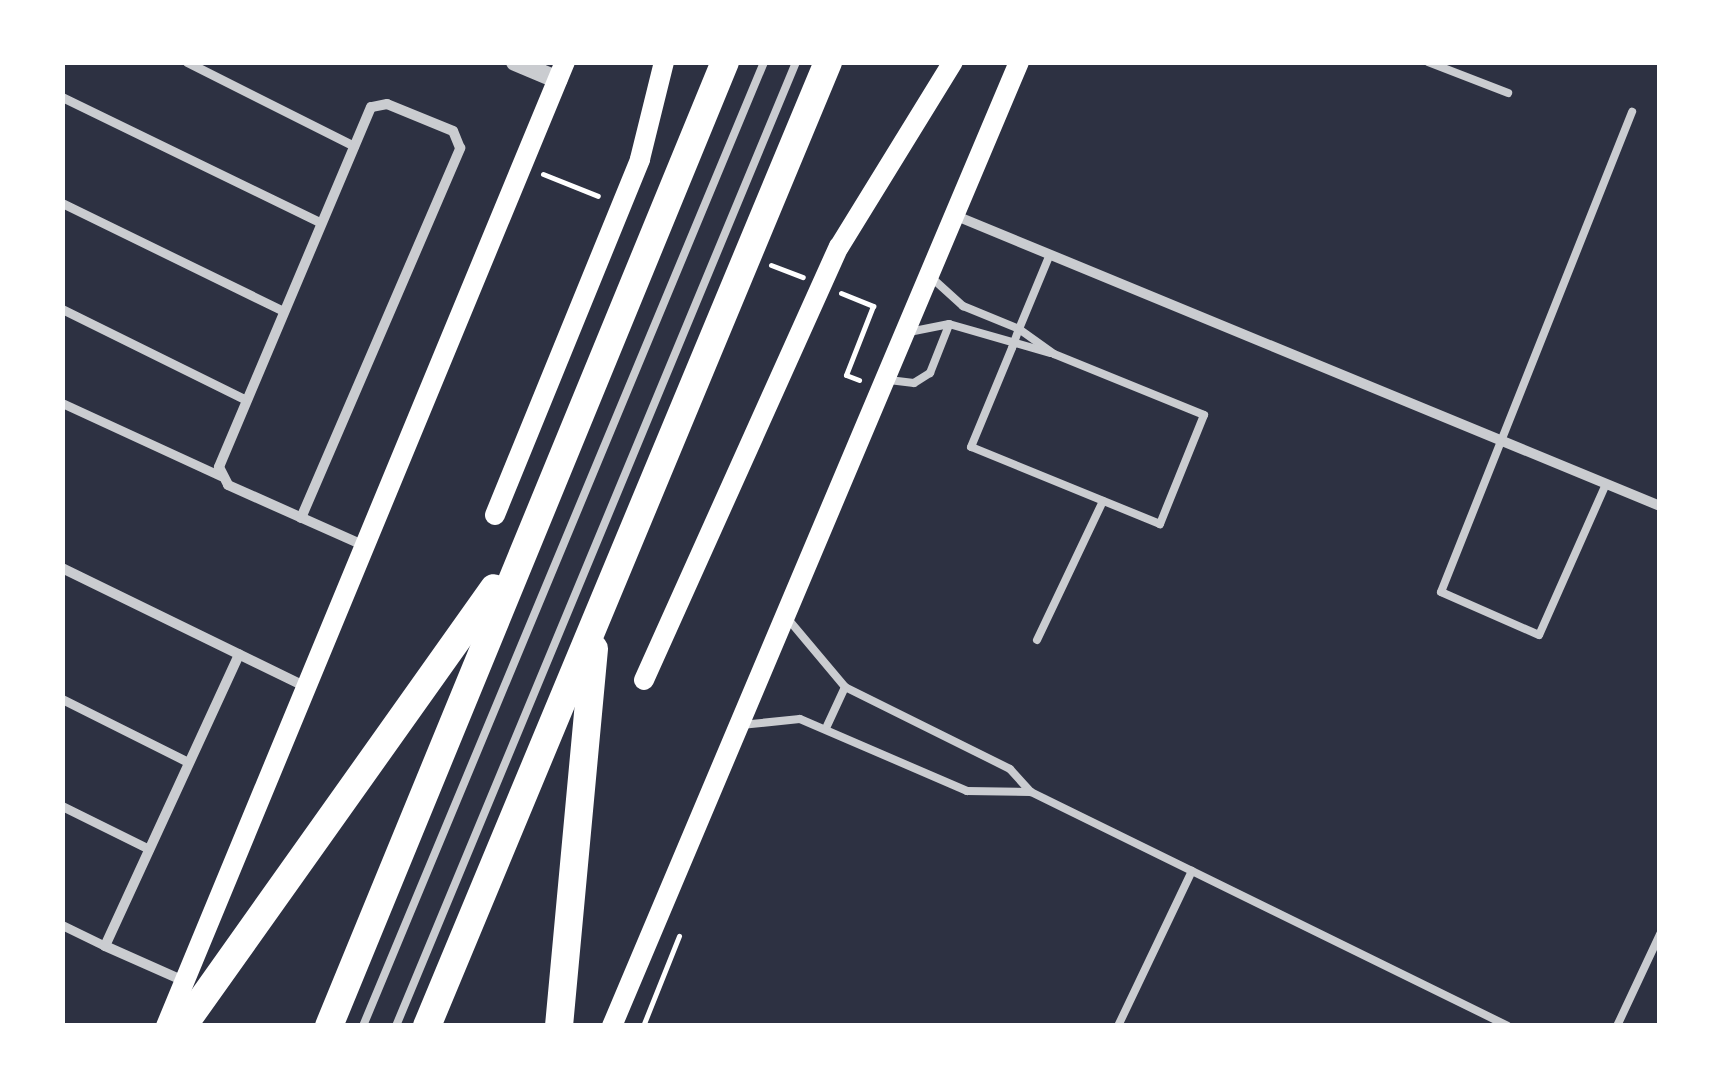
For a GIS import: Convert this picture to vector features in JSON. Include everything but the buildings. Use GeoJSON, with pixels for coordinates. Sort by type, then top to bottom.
{"type":"FeatureCollection","features":[{"type":"Feature","properties":{"kind":"highway"},"geometry":{"type":"LineString","coordinates":[[329,1026],[521,550],[725,62]]}},
{"type":"Feature","properties":{"kind":"highway"},"geometry":{"type":"LineString","coordinates":[[427,1026],[828,62]]}},
{"type":"Feature","properties":{"kind":"highway"},"geometry":{"type":"LineString","coordinates":[[184,1026],[521,550]]}},
{"type":"Feature","properties":{"kind":"highway"},"geometry":{"type":"LineString","coordinates":[[559,1026],[598,613]]}},
{"type":"Feature","properties":{"kind":"main road"},"geometry":{"type":"LineString","coordinates":[[495,516],[640,159],[664,62]]}},
{"type":"Feature","properties":{"kind":"main road"},"geometry":{"type":"LineString","coordinates":[[644,680],[839,248],[953,62]]}},
{"type":"Feature","properties":{"kind":"main road"},"geometry":{"type":"LineString","coordinates":[[612,1026],[1019,62]]}},
{"type":"Feature","properties":{"kind":"main road"},"geometry":{"type":"LineString","coordinates":[[166,1026],[562,72]]}},
{"type":"Feature","properties":{"kind":"street"},"geometry":{"type":"LineString","coordinates":[[186,62],[354,146]]}},
{"type":"Feature","properties":{"kind":"street"},"geometry":{"type":"LineString","coordinates":[[514,62],[562,72]]}},
{"type":"Feature","properties":{"kind":"street"},"geometry":{"type":"LineString","coordinates":[[62,97],[320,222]]}},
{"type":"Feature","properties":{"kind":"street"},"geometry":{"type":"LineString","coordinates":[[221,476],[242,398],[377,102],[460,138],[302,518]]}},
{"type":"Feature","properties":{"kind":"street"},"geometry":{"type":"LineString","coordinates":[[62,203],[281,310]]}},
{"type":"Feature","properties":{"kind":"street"},"geometry":{"type":"LineString","coordinates":[[954,215],[1660,506]]}},
{"type":"Feature","properties":{"kind":"street"},"geometry":{"type":"LineString","coordinates":[[62,309],[242,398]]}},
{"type":"Feature","properties":{"kind":"street"},"geometry":{"type":"LineString","coordinates":[[62,403],[366,546]]}},
{"type":"Feature","properties":{"kind":"street"},"geometry":{"type":"LineString","coordinates":[[62,568],[307,687]]}},
{"type":"Feature","properties":{"kind":"street"},"geometry":{"type":"LineString","coordinates":[[105,946],[239,654]]}},
{"type":"Feature","properties":{"kind":"street"},"geometry":{"type":"LineString","coordinates":[[62,699],[188,762]]}},
{"type":"Feature","properties":{"kind":"street"},"geometry":{"type":"LineString","coordinates":[[62,806],[149,849]]}},
{"type":"Feature","properties":{"kind":"street"},"geometry":{"type":"LineString","coordinates":[[62,924],[184,982]]}},
{"type":"Feature","properties":{"kind":"lane"},"geometry":{"type":"LineString","coordinates":[[363,1026],[764,62]]}},
{"type":"Feature","properties":{"kind":"lane"},"geometry":{"type":"LineString","coordinates":[[396,1026],[796,62]]}},
{"type":"Feature","properties":{"kind":"lane"},"geometry":{"type":"LineString","coordinates":[[1428,62],[1508,93]]}},
{"type":"Feature","properties":{"kind":"lane"},"geometry":{"type":"LineString","coordinates":[[1606,484],[1538,635],[1441,592],[1505,442],[1632,112]]}},
{"type":"Feature","properties":{"kind":"lane"},"geometry":{"type":"LineString","coordinates":[[929,275],[963,306],[1019,330],[1054,354],[1204,415],[1160,524],[972,447],[1019,330],[1050,254]]}},
{"type":"Feature","properties":{"kind":"lane"},"geometry":{"type":"LineString","coordinates":[[904,333],[950,324],[1012,348],[1054,354]]}},
{"type":"Feature","properties":{"kind":"lane"},"geometry":{"type":"LineString","coordinates":[[885,379],[914,383],[930,373],[950,324]]}},
{"type":"Feature","properties":{"kind":"lane"},"geometry":{"type":"LineString","coordinates":[[1037,640],[1103,501]]}},
{"type":"Feature","properties":{"kind":"lane"},"geometry":{"type":"LineString","coordinates":[[785,615],[845,687],[1010,769],[1030,792],[1508,1026]]}},
{"type":"Feature","properties":{"kind":"lane"},"geometry":{"type":"LineString","coordinates":[[826,726],[845,687]]}},
{"type":"Feature","properties":{"kind":"lane"},"geometry":{"type":"LineString","coordinates":[[737,726],[780,719],[826,726],[966,790],[1030,792]]}},
{"type":"Feature","properties":{"kind":"lane"},"geometry":{"type":"LineString","coordinates":[[1118,1026],[1192,871]]}},
{"type":"Feature","properties":{"kind":"lane"},"geometry":{"type":"LineString","coordinates":[[1616,1026],[1660,934]]}}]}
